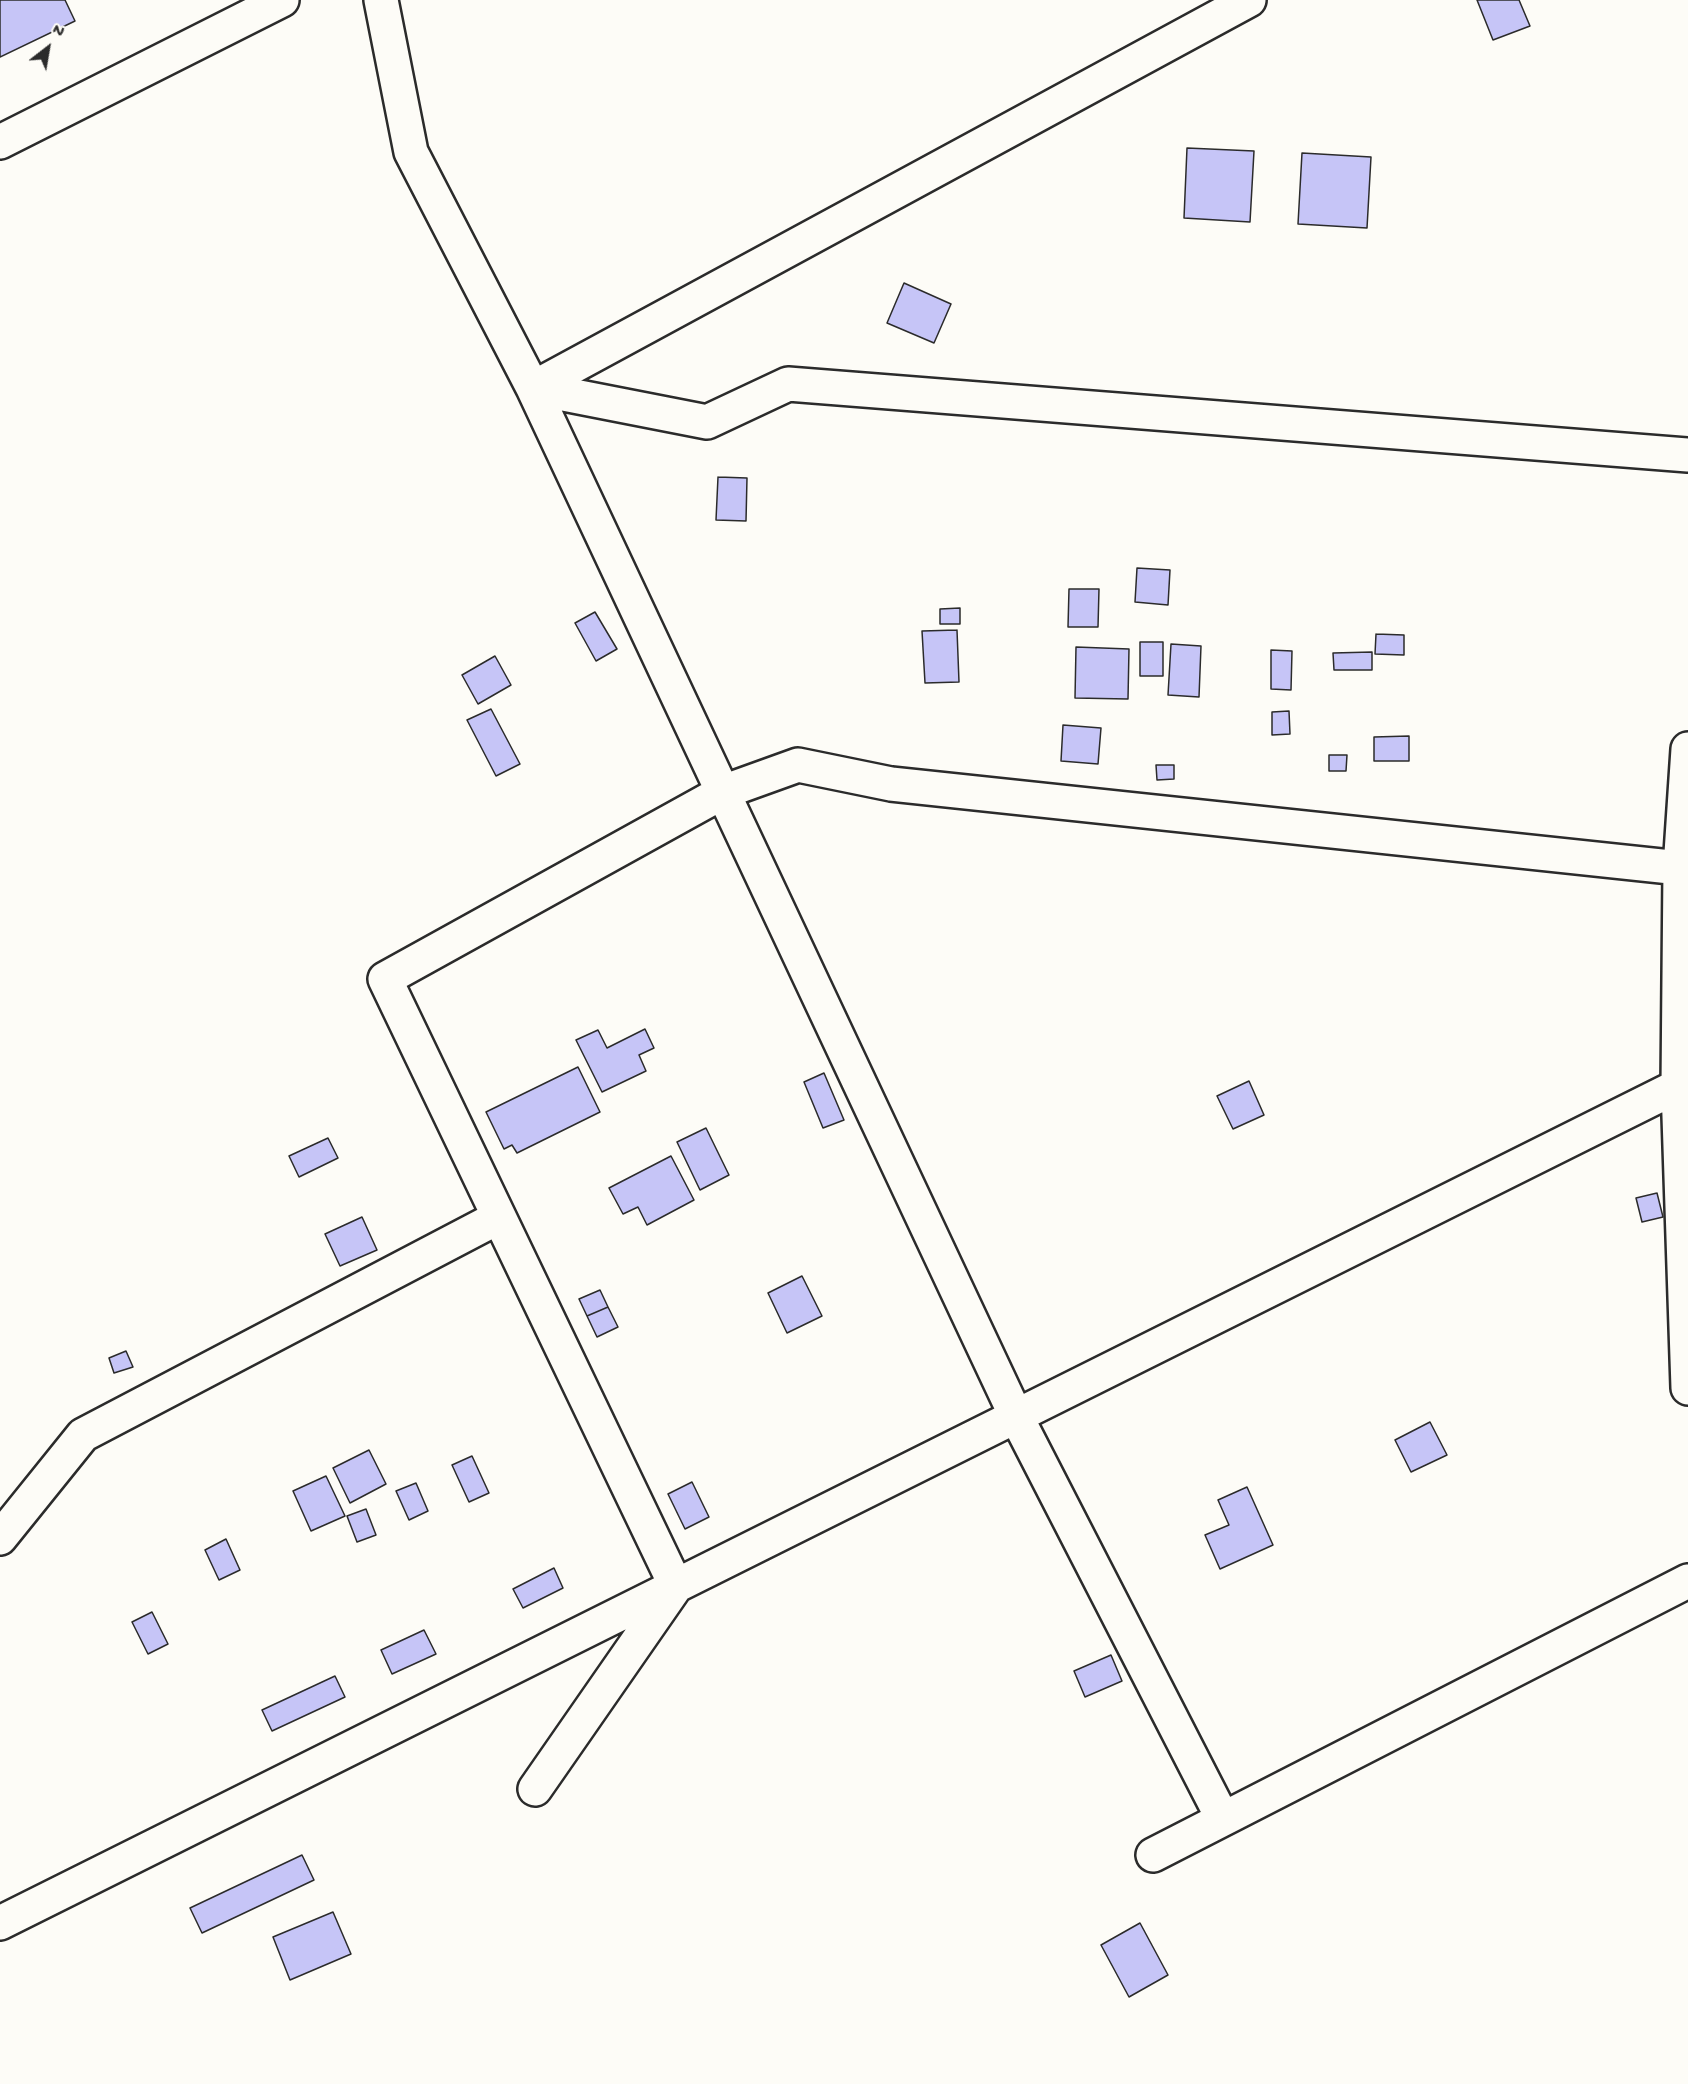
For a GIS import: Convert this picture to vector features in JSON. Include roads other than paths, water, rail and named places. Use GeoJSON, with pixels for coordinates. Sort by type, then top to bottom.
{"type":"FeatureCollection","features":[{"type":"Feature","properties":{"kind":"street"},"geometry":{"type":"LineString","coordinates":[[0,142],[282,0]]}},
{"type":"Feature","properties":{"kind":"street"},"geometry":{"type":"LineString","coordinates":[[381,0],[411,152],[533,388],[1016,1416],[1223,1819]]}},
{"type":"Feature","properties":{"kind":"street"},"geometry":{"type":"LineString","coordinates":[[533,388],[1249,0]]}},
{"type":"Feature","properties":{"kind":"street"},"geometry":{"type":"LineString","coordinates":[[533,388],[707,422],[788,384],[1688,456]]}},
{"type":"Feature","properties":{"kind":"street"},"geometry":{"type":"LineString","coordinates":[[1688,749],[1680,868],[1688,1388]]}},
{"type":"Feature","properties":{"kind":"street"},"geometry":{"type":"LineString","coordinates":[[676,1586],[385,979],[723,792],[798,765],[891,784],[1680,868]]}},
{"type":"Feature","properties":{"kind":"street"},"geometry":{"type":"LineString","coordinates":[[0,1923],[1683,1084]]}},
{"type":"Feature","properties":{"kind":"street"},"geometry":{"type":"LineString","coordinates":[[0,1538],[82,1435],[499,1217]]}},
{"type":"Feature","properties":{"kind":"street"},"geometry":{"type":"LineString","coordinates":[[1153,1855],[1688,1581]]}},
{"type":"Feature","properties":{"kind":"street"},"geometry":{"type":"LineString","coordinates":[[535,1789],[676,1586]]}}]}
